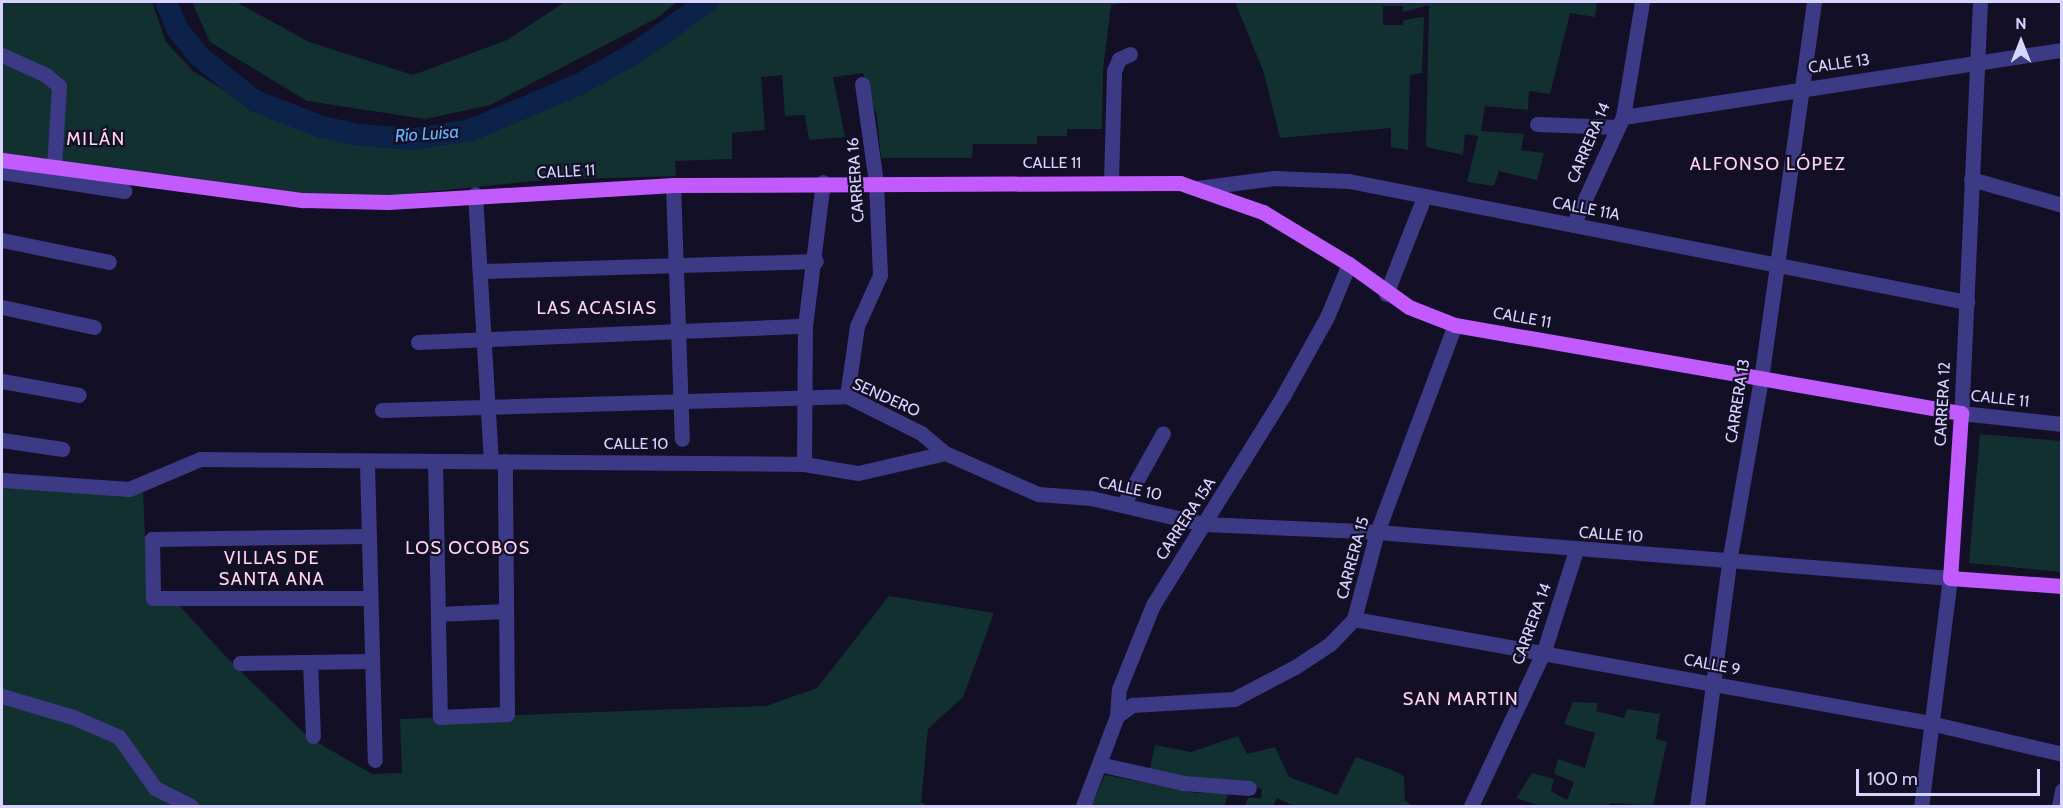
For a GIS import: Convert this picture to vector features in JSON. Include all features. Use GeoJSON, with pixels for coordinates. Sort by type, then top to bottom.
{"type":"FeatureCollection","features":[{"type":"Feature","properties":{"kind":"main road","name":"CALLE 11"},"geometry":{"type":"LineString","coordinates":[[2,160],[303,200],[388,202],[475,194],[673,184],[1162,180],[1197,188],[1263,212],[1349,264],[1386,294],[1455,325],[1961,413]]}},
{"type":"Feature","properties":{"kind":"main road","name":"CARRERA 12"},"geometry":{"type":"LineString","coordinates":[[1950,578],[1961,413]]}},
{"type":"Feature","properties":{"kind":"main road","name":"CALLE 10"},"geometry":{"type":"LineString","coordinates":[[1950,578],[2061,586]]}},
{"type":"Feature","properties":{"kind":"street","name":"CARRERA 14"},"geometry":{"type":"LineString","coordinates":[[1573,225],[1620,122],[1642,2]]}},
{"type":"Feature","properties":{"kind":"street","name":"CARRERA 13"},"geometry":{"type":"LineString","coordinates":[[1697,807],[1729,562],[1761,379],[1800,88],[1815,2]]}},
{"type":"Feature","properties":{"kind":"street","name":"CARRERA 12"},"geometry":{"type":"LineString","coordinates":[[1961,413],[1967,302],[1974,63],[1980,2]]}},
{"type":"Feature","properties":{"kind":"street","name":"CALLE 13"},"geometry":{"type":"LineString","coordinates":[[1537,123],[1620,122],[1800,88],[2061,50]]}},
{"type":"Feature","properties":{"kind":"street"},"geometry":{"type":"LineString","coordinates":[[1111,181],[1114,71],[1119,59],[1130,54]]}},
{"type":"Feature","properties":{"kind":"street"},"geometry":{"type":"LineString","coordinates":[[2,55],[46,75],[59,86],[54,167]]}},
{"type":"Feature","properties":{"kind":"street","name":"CARRERA 16"},"geometry":{"type":"LineString","coordinates":[[847,396],[857,326],[880,275],[876,182],[862,84]]}},
{"type":"Feature","properties":{"kind":"street"},"geometry":{"type":"LineString","coordinates":[[2,172],[125,191]]}},
{"type":"Feature","properties":{"kind":"street","name":"CALLE 11A"},"geometry":{"type":"LineString","coordinates":[[1197,188],[1313,178],[1348,181],[1967,302]]}},
{"type":"Feature","properties":{"kind":"street"},"geometry":{"type":"LineString","coordinates":[[1971,179],[2061,205]]}},
{"type":"Feature","properties":{"kind":"street"},"geometry":{"type":"LineString","coordinates":[[804,464],[805,326],[816,261],[823,182]]}},
{"type":"Feature","properties":{"kind":"street"},"geometry":{"type":"LineString","coordinates":[[673,184],[682,439]]}},
{"type":"Feature","properties":{"kind":"street"},"geometry":{"type":"LineString","coordinates":[[435,463],[440,717],[507,714],[506,611],[498,461],[488,408],[475,194]]}},
{"type":"Feature","properties":{"kind":"street"},"geometry":{"type":"LineString","coordinates":[[1386,294],[1424,197]]}},
{"type":"Feature","properties":{"kind":"street"},"geometry":{"type":"LineString","coordinates":[[2,240],[109,262]]}},
{"type":"Feature","properties":{"kind":"street"},"geometry":{"type":"LineString","coordinates":[[480,271],[816,261]]}},
{"type":"Feature","properties":{"kind":"street","name":"CARRERA 15A"},"geometry":{"type":"LineString","coordinates":[[1083,807],[1117,716],[1119,689],[1153,605],[1294,376],[1327,317],[1349,264]]}},
{"type":"Feature","properties":{"kind":"street"},"geometry":{"type":"LineString","coordinates":[[2,307],[94,327]]}},
{"type":"Feature","properties":{"kind":"street","name":"CARRERA 15"},"geometry":{"type":"LineString","coordinates":[[1117,716],[1132,705],[1234,699],[1295,667],[1330,644],[1354,619],[1377,532],[1455,325]]}},
{"type":"Feature","properties":{"kind":"street"},"geometry":{"type":"LineString","coordinates":[[418,342],[805,326]]}},
{"type":"Feature","properties":{"kind":"street"},"geometry":{"type":"LineString","coordinates":[[2,381],[79,395]]}},
{"type":"Feature","properties":{"kind":"street","name":"SENDERO"},"geometry":{"type":"LineString","coordinates":[[382,410],[847,396],[921,433],[945,453]]}},
{"type":"Feature","properties":{"kind":"street","name":"CALLE 11"},"geometry":{"type":"LineString","coordinates":[[1961,413],[2061,424]]}},
{"type":"Feature","properties":{"kind":"street"},"geometry":{"type":"LineString","coordinates":[[1123,505],[1163,433]]}},
{"type":"Feature","properties":{"kind":"street"},"geometry":{"type":"LineString","coordinates":[[2,440],[62,449]]}},
{"type":"Feature","properties":{"kind":"street","name":"CALLE 10"},"geometry":{"type":"LineString","coordinates":[[2,480],[129,489],[200,459],[367,463],[498,461],[804,464],[858,473],[945,453],[1038,494],[1091,498],[1204,524],[1377,532],[1576,550],[1950,578]]}},
{"type":"Feature","properties":{"kind":"street"},"geometry":{"type":"LineString","coordinates":[[367,463],[375,760]]}},
{"type":"Feature","properties":{"kind":"street"},"geometry":{"type":"LineString","coordinates":[[369,536],[152,539],[153,598],[370,598]]}},
{"type":"Feature","properties":{"kind":"street","name":"CARRERA 14"},"geometry":{"type":"LineString","coordinates":[[1471,807],[1544,651],[1576,550]]}},
{"type":"Feature","properties":{"kind":"street","name":"CARRERA 12"},"geometry":{"type":"LineString","coordinates":[[1921,807],[1950,578]]}},
{"type":"Feature","properties":{"kind":"street"},"geometry":{"type":"LineString","coordinates":[[438,614],[506,611]]}},
{"type":"Feature","properties":{"kind":"street","name":"CALLE 9"},"geometry":{"type":"LineString","coordinates":[[1354,619],[1544,651],[1930,723],[2061,754]]}},
{"type":"Feature","properties":{"kind":"street"},"geometry":{"type":"LineString","coordinates":[[240,663],[372,661]]}},
{"type":"Feature","properties":{"kind":"street"},"geometry":{"type":"LineString","coordinates":[[310,662],[313,736]]}},
{"type":"Feature","properties":{"kind":"street"},"geometry":{"type":"LineString","coordinates":[[2,696],[73,717],[119,737],[155,788],[190,807]]}},
{"type":"Feature","properties":{"kind":"street"},"geometry":{"type":"LineString","coordinates":[[1099,765],[1183,783],[1249,788]]}},
{"type":"Feature","properties":{"kind":"street"},"geometry":{"type":"LineString","coordinates":[[2059,807],[2061,790]]}},
{"type":"Feature","properties":{"kind":"green space"},"geometry":{"type":"Polygon","coordinates":[[[2,2],[152,2],[166,42],[193,71],[249,106],[303,131],[397,145],[470,137],[531,115],[597,83],[717,2],[1132,2],[1111,5],[1103,69],[1102,129],[1067,129],[1067,136],[1037,136],[1037,144],[973,144],[972,158],[881,158],[877,116],[863,73],[833,77],[845,137],[809,140],[805,115],[785,116],[782,75],[761,77],[765,130],[732,133],[732,159],[675,161],[676,176],[545,180],[376,197],[296,194],[2,154],[2,2]]]}},
{"type":"Feature","properties":{"kind":"green space"},"geometry":{"type":"Polygon","coordinates":[[[192,2],[236,2],[309,42],[413,75],[507,40],[565,2],[677,2],[657,18],[490,105],[425,119],[307,101],[210,42],[192,2]]]}},
{"type":"Feature","properties":{"kind":"green space"},"geometry":{"type":"Polygon","coordinates":[[[1235,2],[1597,2],[1595,17],[1570,13],[1550,94],[1529,91],[1528,110],[1485,106],[1481,131],[1524,134],[1521,150],[1544,153],[1537,180],[1499,171],[1494,186],[1467,182],[1478,136],[1465,134],[1463,155],[1426,147],[1429,5],[1403,12],[1403,6],[1383,6],[1383,25],[1403,25],[1403,20],[1424,17],[1422,73],[1410,75],[1408,150],[1391,147],[1391,128],[1280,138],[1264,73],[1235,2]]]}},
{"type":"Feature","properties":{"kind":"green space"},"geometry":{"type":"Polygon","coordinates":[[[1980,434],[2061,441],[2061,572],[1969,563],[1980,434]]]}},
{"type":"Feature","properties":{"kind":"green space"},"geometry":{"type":"Polygon","coordinates":[[[2,484],[143,490],[148,599],[178,604],[228,659],[308,737],[372,774],[402,773],[400,719],[766,706],[817,688],[889,596],[994,613],[963,697],[928,729],[921,802],[927,806],[2,806],[2,484]]]}},
{"type":"Feature","properties":{"kind":"green space"},"geometry":{"type":"Polygon","coordinates":[[[1573,702],[1598,703],[1596,711],[1624,718],[1627,709],[1660,714],[1656,739],[1667,742],[1653,806],[1611,803],[1605,806],[1540,806],[1516,798],[1532,773],[1554,779],[1551,791],[1567,800],[1574,782],[1554,774],[1558,759],[1585,768],[1595,733],[1564,724],[1573,702]]]}},
{"type":"Feature","properties":{"kind":"green space"},"geometry":{"type":"Polygon","coordinates":[[[1238,736],[1247,754],[1275,747],[1289,777],[1337,795],[1356,757],[1397,772],[1404,777],[1405,800],[1412,806],[1295,806],[1277,798],[1273,806],[1245,806],[1248,798],[1261,798],[1262,789],[1149,773],[1155,745],[1191,752],[1238,736]]]}},
{"type":"Feature","properties":{"kind":"green space"},"geometry":{"type":"Polygon","coordinates":[[[1105,775],[1196,793],[1229,792],[1224,806],[1091,806],[1105,775]]]}},
{"type":"Feature","properties":{"kind":"waterway","name":"Río Luisa"},"geometry":{"type":"LineString","coordinates":[[166,2],[178,30],[200,57],[255,101],[322,127],[359,135],[415,139],[471,130],[582,83],[638,51],[707,2]]}},
{"type":"Feature","properties":{"kind":"district","name":"MILÁN"},"geometry":{"type":"Point","coordinates":[96,139]}},
{"type":"Feature","properties":{"kind":"district","name":"ALFONSO LÓPEZ"},"geometry":{"type":"Point","coordinates":[1768,164]}},
{"type":"Feature","properties":{"kind":"district","name":"LAS ACASIAS"},"geometry":{"type":"Point","coordinates":[597,308]}},
{"type":"Feature","properties":{"kind":"district","name":"LOS OCOBOS"},"geometry":{"type":"Point","coordinates":[468,548]}},
{"type":"Feature","properties":{"kind":"district","name":"VILLAS DE SANTA ANA"},"geometry":{"type":"Point","coordinates":[272,569]}},
{"type":"Feature","properties":{"kind":"district","name":"SAN MARTIN"},"geometry":{"type":"Point","coordinates":[1461,699]}}]}
